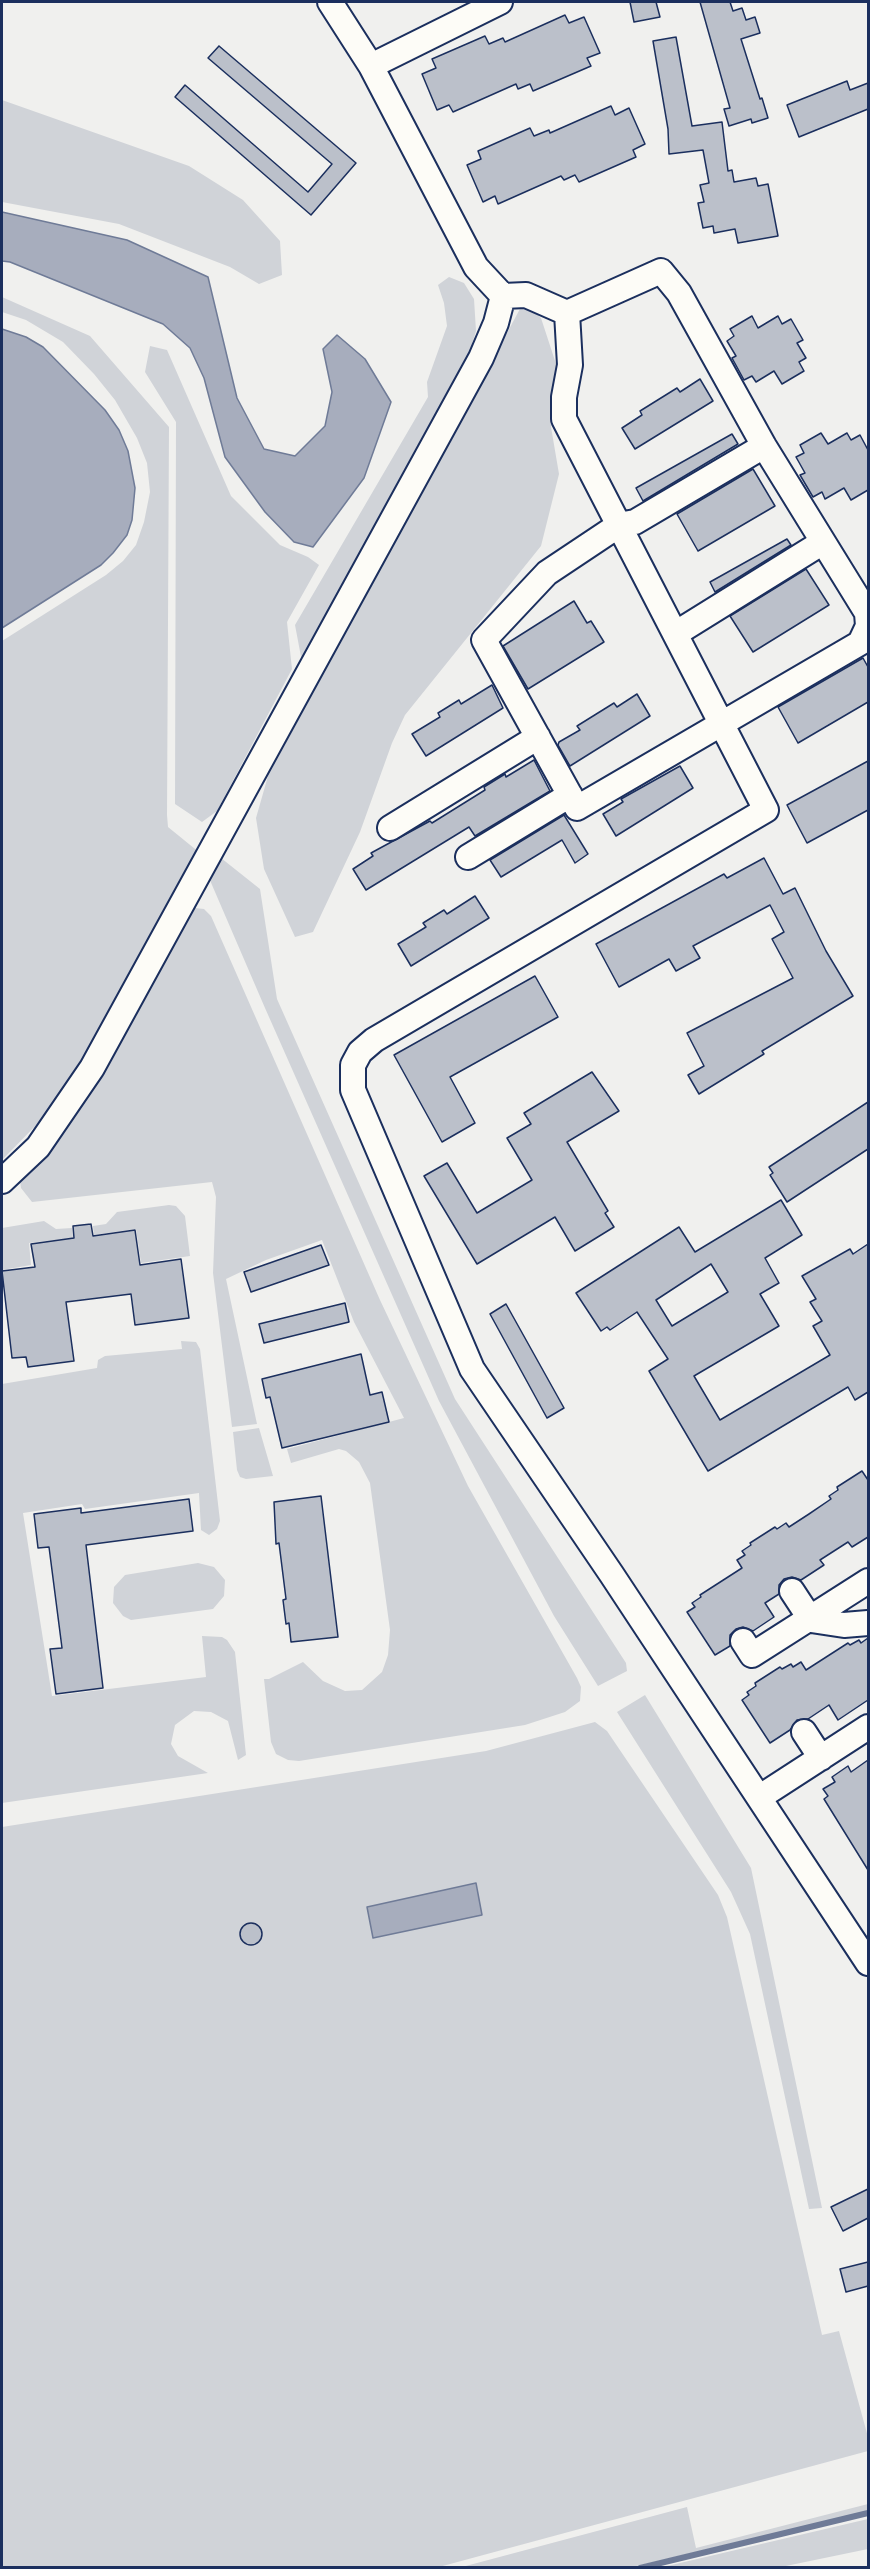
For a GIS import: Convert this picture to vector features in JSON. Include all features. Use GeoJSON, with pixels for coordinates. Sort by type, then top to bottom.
{"type":"FeatureCollection","features":[{"type":"Feature","properties":{"kind":"street"},"geometry":{"type":"LineString","coordinates":[[330,2],[371,66],[476,267],[503,296],[526,295],[567,313],[661,271],[679,294],[764,446],[867,613],[868,626],[860,643],[577,808],[484,640],[547,573],[619,525],[634,522],[764,446]]}},
{"type":"Feature","properties":{"kind":"street"},"geometry":{"type":"LineString","coordinates":[[371,66],[500,2]]}},
{"type":"Feature","properties":{"kind":"street"},"geometry":{"type":"LineString","coordinates":[[2,1181],[38,1147],[92,1068],[482,358],[496,323],[503,296]]}},
{"type":"Feature","properties":{"kind":"street"},"geometry":{"type":"LineString","coordinates":[[567,313],[570,366],[564,397],[564,419],[766,810],[374,1040],[360,1052],[353,1065],[353,1090],[472,1369],[868,1963]]}},
{"type":"Feature","properties":{"kind":"street"},"geometry":{"type":"LineString","coordinates":[[675,634],[824,542]]}},
{"type":"Feature","properties":{"kind":"street"},"geometry":{"type":"LineString","coordinates":[[390,828],[538,737]]}},
{"type":"Feature","properties":{"kind":"street"},"geometry":{"type":"LineString","coordinates":[[468,857],[570,795]]}},
{"type":"Feature","properties":{"kind":"street"},"geometry":{"type":"LineString","coordinates":[[743,1641],[752,1655],[811,1620],[868,1581]]}},
{"type":"Feature","properties":{"kind":"street"},"geometry":{"type":"LineString","coordinates":[[792,1591],[811,1620],[844,1625],[868,1623]]}},
{"type":"Feature","properties":{"kind":"street"},"geometry":{"type":"LineString","coordinates":[[759,1797],[868,1727]]}},
{"type":"Feature","properties":{"kind":"street"},"geometry":{"type":"LineString","coordinates":[[804,1732],[820,1758]]}},
{"type":"Feature","properties":{"kind":"shaded area"},"geometry":{"type":"Polygon","coordinates":[[[2,100],[189,166],[243,200],[280,241],[282,275],[259,284],[230,267],[119,224],[2,202],[2,100]]]}},
{"type":"Feature","properties":{"kind":"shaded area"},"geometry":{"type":"Polygon","coordinates":[[[449,277],[464,283],[474,299],[476,331],[468,357],[302,662],[295,625],[428,397],[427,382],[447,326],[444,303],[438,285],[449,277]]]}},
{"type":"Feature","properties":{"kind":"shaded area"},"geometry":{"type":"Polygon","coordinates":[[[2,297],[90,336],[169,427],[167,815],[168,827],[200,853],[94,1047],[46,1115],[2,1160],[2,641],[106,575],[123,561],[136,545],[144,522],[150,492],[147,463],[137,438],[115,400],[63,342],[26,320],[2,312],[2,297]]]}},
{"type":"Feature","properties":{"kind":"shaded area"},"geometry":{"type":"Polygon","coordinates":[[[521,307],[528,307],[541,318],[557,367],[551,427],[559,474],[541,546],[405,715],[392,743],[360,832],[313,932],[295,937],[264,869],[256,818],[268,776],[521,307]]]}},
{"type":"Feature","properties":{"kind":"shaded area"},"geometry":{"type":"Polygon","coordinates":[[[150,346],[167,350],[231,496],[280,545],[308,557],[319,565],[287,622],[292,669],[217,811],[202,822],[175,804],[176,422],[145,372],[150,346]]]}},
{"type":"Feature","properties":{"kind":"shaded area"},"geometry":{"type":"Polygon","coordinates":[[[221,858],[260,889],[277,999],[455,1399],[626,1663],[627,1671],[598,1686],[554,1616],[439,1401],[209,878],[221,858]]]}},
{"type":"Feature","properties":{"kind":"shaded area"},"geometry":{"type":"Polygon","coordinates":[[[195,908],[204,909],[211,916],[380,1300],[468,1486],[577,1678],[581,1687],[580,1701],[565,1712],[525,1725],[299,1761],[288,1760],[276,1754],[271,1742],[264,1679],[269,1679],[303,1662],[323,1681],[345,1691],[362,1690],[382,1672],[388,1655],[390,1630],[370,1483],[359,1462],[346,1451],[339,1449],[291,1463],[287,1449],[404,1418],[354,1322],[322,1240],[266,1260],[226,1279],[257,1424],[232,1427],[213,1273],[216,1197],[212,1182],[32,1202],[21,1188],[20,1181],[186,915],[195,908]]]}},
{"type":"Feature","properties":{"kind":"shaded area"},"geometry":{"type":"Polygon","coordinates":[[[176,1206],[185,1216],[190,1256],[141,1263],[136,1229],[94,1235],[93,1226],[106,1224],[117,1212],[176,1206]]]}},
{"type":"Feature","properties":{"kind":"shaded area"},"geometry":{"type":"Polygon","coordinates":[[[44,1221],[56,1229],[72,1228],[73,1238],[29,1243],[31,1265],[2,1270],[2,1228],[44,1221]]]}},
{"type":"Feature","properties":{"kind":"shaded area"},"geometry":{"type":"Polygon","coordinates":[[[181,1341],[196,1342],[200,1349],[220,1521],[217,1529],[209,1535],[201,1530],[199,1493],[85,1509],[82,1504],[23,1513],[52,1696],[206,1677],[202,1636],[222,1637],[227,1640],[235,1652],[246,1755],[238,1760],[228,1721],[211,1712],[194,1711],[175,1725],[171,1744],[178,1756],[208,1773],[2,1803],[2,1384],[97,1368],[98,1360],[105,1356],[182,1349],[181,1341]]]}},
{"type":"Feature","properties":{"kind":"shaded area"},"geometry":{"type":"Polygon","coordinates":[[[259,1428],[273,1476],[246,1479],[240,1477],[237,1470],[233,1432],[259,1428]]]}},
{"type":"Feature","properties":{"kind":"shaded area"},"geometry":{"type":"Polygon","coordinates":[[[198,1563],[214,1567],[225,1580],[224,1596],[213,1609],[131,1620],[123,1616],[113,1603],[114,1587],[125,1575],[198,1563]]]}},
{"type":"Feature","properties":{"kind":"shaded area"},"geometry":{"type":"Polygon","coordinates":[[[645,1695],[751,1868],[822,2208],[809,2209],[750,1934],[731,1892],[617,1712],[645,1695]]]}},
{"type":"Feature","properties":{"kind":"shaded area"},"geometry":{"type":"Polygon","coordinates":[[[595,1722],[607,1731],[718,1895],[727,1917],[822,2335],[839,2331],[868,2437],[868,2451],[439,2567],[2,2567],[2,1827],[486,1751],[595,1722]]]}},
{"type":"Feature","properties":{"kind":"shaded area"},"geometry":{"type":"Polygon","coordinates":[[[868,2504],[868,2511],[632,2567],[462,2567],[687,2507],[696,2548],[868,2504]]]}},
{"type":"Feature","properties":{"kind":"shaded area"},"geometry":{"type":"Polygon","coordinates":[[[868,2519],[868,2549],[781,2567],[663,2567],[868,2519]]]}},
{"type":"Feature","properties":{"kind":"water"},"geometry":{"type":"Polygon","coordinates":[[[2,212],[127,240],[208,277],[237,398],[264,449],[295,456],[325,426],[332,392],[323,349],[337,335],[365,359],[391,402],[364,478],[313,547],[294,542],[265,512],[225,457],[204,378],[190,348],[163,324],[10,262],[2,261],[2,212]]]}},
{"type":"Feature","properties":{"kind":"water"},"geometry":{"type":"Polygon","coordinates":[[[2,329],[26,337],[43,347],[105,410],[119,430],[128,451],[135,488],[132,520],[127,535],[113,553],[101,565],[2,628],[2,329]]]}},
{"type":"Feature","properties":{"kind":"water"},"geometry":{"type":"Polygon","coordinates":[[[476,1883],[482,1915],[373,1938],[367,1907],[476,1883]]]}},
{"type":"Feature","properties":{"kind":"building"},"geometry":{"type":"Polygon","coordinates":[[[630,2],[656,2],[660,17],[634,22],[630,2]]]}},
{"type":"Feature","properties":{"kind":"building"},"geometry":{"type":"Polygon","coordinates":[[[700,2],[730,2],[733,11],[742,8],[746,20],[755,17],[760,33],[741,39],[768,118],[752,123],[751,119],[729,126],[724,109],[730,108],[700,2]]]}},
{"type":"Feature","properties":{"kind":"building"},"geometry":{"type":"Polygon","coordinates":[[[565,15],[569,23],[584,17],[600,53],[587,58],[591,66],[533,91],[530,84],[518,89],[516,84],[453,112],[449,105],[437,110],[422,74],[436,68],[432,59],[485,36],[489,44],[503,38],[505,42],[565,15]]]}},
{"type":"Feature","properties":{"kind":"building"},"geometry":{"type":"Polygon","coordinates":[[[676,37],[692,126],[722,122],[728,171],[732,170],[734,182],[756,178],[758,186],[768,184],[778,236],[738,243],[735,229],[714,233],[713,226],[703,228],[698,203],[704,202],[700,185],[709,183],[703,150],[669,154],[668,129],[653,41],[676,37]]]}},
{"type":"Feature","properties":{"kind":"building"},"geometry":{"type":"Polygon","coordinates":[[[219,46],[356,163],[311,215],[175,97],[185,85],[308,192],[332,164],[208,58],[219,46]]]}},
{"type":"Feature","properties":{"kind":"building"},"geometry":{"type":"Polygon","coordinates":[[[847,81],[850,90],[868,83],[868,109],[799,137],[787,105],[847,81]]]}},
{"type":"Feature","properties":{"kind":"building"},"geometry":{"type":"Polygon","coordinates":[[[611,106],[615,115],[629,108],[645,144],[633,150],[636,157],[579,182],[575,175],[564,180],[561,176],[498,204],[495,196],[483,202],[467,165],[481,159],[478,151],[530,128],[534,136],[549,130],[550,133],[611,106]]]}},
{"type":"Feature","properties":{"kind":"building"},"geometry":{"type":"Polygon","coordinates":[[[752,316],[758,328],[778,316],[782,324],[791,319],[803,340],[797,343],[806,358],[799,362],[804,371],[782,384],[774,371],[756,382],[752,376],[744,380],[732,358],[736,356],[727,341],[734,336],[730,329],[752,316]]]}},
{"type":"Feature","properties":{"kind":"building"},"geometry":{"type":"Polygon","coordinates":[[[700,379],[713,401],[635,449],[622,428],[642,415],[640,411],[677,388],[680,392],[700,379]]]}},
{"type":"Feature","properties":{"kind":"building"},"geometry":{"type":"Polygon","coordinates":[[[821,433],[828,444],[847,433],[851,440],[860,435],[868,450],[868,490],[851,500],[844,488],[825,499],[822,492],[813,497],[800,475],[805,473],[796,457],[804,453],[800,445],[821,433]]]}},
{"type":"Feature","properties":{"kind":"building"},"geometry":{"type":"Polygon","coordinates":[[[732,434],[738,444],[643,501],[636,488],[732,434]]]}},
{"type":"Feature","properties":{"kind":"building"},"geometry":{"type":"Polygon","coordinates":[[[753,469],[775,506],[698,551],[677,514],[753,469]]]}},
{"type":"Feature","properties":{"kind":"building"},"geometry":{"type":"Polygon","coordinates":[[[787,539],[791,545],[715,592],[710,582],[787,539]]]}},
{"type":"Feature","properties":{"kind":"building"},"geometry":{"type":"Polygon","coordinates":[[[806,569],[829,605],[753,652],[730,616],[806,569]]]}},
{"type":"Feature","properties":{"kind":"building"},"geometry":{"type":"Polygon","coordinates":[[[574,601],[587,623],[591,621],[604,642],[528,689],[503,646],[574,601]]]}},
{"type":"Feature","properties":{"kind":"building"},"geometry":{"type":"Polygon","coordinates":[[[863,658],[868,667],[868,702],[798,743],[778,707],[863,658]]]}},
{"type":"Feature","properties":{"kind":"building"},"geometry":{"type":"Polygon","coordinates":[[[492,685],[503,708],[426,756],[412,734],[440,717],[438,713],[459,700],[461,704],[492,685]]]}},
{"type":"Feature","properties":{"kind":"building"},"geometry":{"type":"Polygon","coordinates":[[[637,694],[650,716],[570,766],[558,745],[559,742],[580,730],[577,726],[614,703],[617,707],[637,694]]]}},
{"type":"Feature","properties":{"kind":"building"},"geometry":{"type":"Polygon","coordinates":[[[534,760],[550,791],[475,836],[469,827],[366,890],[353,869],[373,856],[371,853],[430,821],[432,823],[485,790],[484,787],[505,774],[506,777],[534,760]]]}},
{"type":"Feature","properties":{"kind":"building"},"geometry":{"type":"Polygon","coordinates":[[[868,761],[868,810],[807,843],[787,805],[868,761]]]}},
{"type":"Feature","properties":{"kind":"building"},"geometry":{"type":"Polygon","coordinates":[[[680,766],[693,788],[616,836],[603,814],[623,802],[621,799],[680,766]]]}},
{"type":"Feature","properties":{"kind":"building"},"geometry":{"type":"Polygon","coordinates":[[[564,815],[588,854],[575,863],[562,840],[501,877],[490,860],[564,815]]]}},
{"type":"Feature","properties":{"kind":"building"},"geometry":{"type":"Polygon","coordinates":[[[764,858],[783,894],[795,888],[826,951],[853,996],[762,1051],[764,1054],[699,1094],[688,1075],[704,1066],[687,1033],[793,978],[772,939],[784,932],[770,905],[693,946],[700,958],[676,971],[669,959],[619,987],[596,944],[724,874],[727,878],[764,858]]]}},
{"type":"Feature","properties":{"kind":"building"},"geometry":{"type":"Polygon","coordinates":[[[475,896],[489,918],[411,966],[398,944],[426,927],[423,923],[444,910],[447,914],[475,896]]]}},
{"type":"Feature","properties":{"kind":"building"},"geometry":{"type":"Polygon","coordinates":[[[535,976],[558,1017],[450,1077],[475,1123],[442,1142],[394,1055],[535,976]]]}},
{"type":"Feature","properties":{"kind":"building"},"geometry":{"type":"Polygon","coordinates":[[[592,1072],[619,1111],[567,1142],[608,1211],[605,1213],[614,1227],[575,1251],[555,1217],[477,1264],[424,1176],[447,1163],[477,1213],[532,1180],[507,1138],[531,1124],[524,1113],[592,1072]]]}},
{"type":"Feature","properties":{"kind":"building"},"geometry":{"type":"Polygon","coordinates":[[[868,1102],[868,1149],[787,1202],[770,1175],[773,1173],[769,1167],[868,1102]]]}},
{"type":"Feature","properties":{"kind":"building"},"geometry":{"type":"Polygon","coordinates":[[[781,1200],[802,1235],[765,1258],[779,1283],[760,1294],[779,1326],[694,1376],[720,1420],[830,1355],[813,1326],[822,1321],[810,1302],[816,1299],[802,1276],[850,1249],[853,1254],[868,1244],[868,1392],[855,1400],[848,1387],[708,1471],[649,1371],[668,1359],[637,1312],[610,1330],[607,1327],[601,1331],[576,1293],[679,1227],[695,1252],[781,1200]],[[711,1264],[656,1300],[672,1326],[728,1292],[711,1264]]]}},
{"type":"Feature","properties":{"kind":"building"},"geometry":{"type":"Polygon","coordinates":[[[91,1224],[93,1236],[135,1230],[140,1265],[181,1259],[189,1318],[135,1325],[131,1294],[66,1302],[74,1361],[28,1367],[26,1357],[12,1358],[2,1271],[35,1267],[31,1244],[74,1238],[73,1226],[91,1224]]]}},
{"type":"Feature","properties":{"kind":"building"},"geometry":{"type":"Polygon","coordinates":[[[321,1245],[329,1265],[251,1292],[244,1272],[321,1245]]]}},
{"type":"Feature","properties":{"kind":"building"},"geometry":{"type":"Polygon","coordinates":[[[345,1303],[349,1322],[264,1343],[259,1324],[345,1303]]]}},
{"type":"Feature","properties":{"kind":"building"},"geometry":{"type":"Polygon","coordinates":[[[506,1304],[564,1408],[547,1418],[490,1314],[506,1304]]]}},
{"type":"Feature","properties":{"kind":"building"},"geometry":{"type":"Polygon","coordinates":[[[361,1354],[370,1395],[382,1392],[389,1422],[282,1448],[270,1397],[266,1398],[262,1379],[361,1354]]]}},
{"type":"Feature","properties":{"kind":"building"},"geometry":{"type":"Polygon","coordinates":[[[862,1471],[868,1480],[868,1537],[852,1547],[848,1542],[820,1560],[824,1565],[801,1580],[792,1577],[784,1579],[779,1585],[779,1594],[765,1603],[774,1617],[753,1631],[743,1627],[736,1629],[730,1635],[730,1646],[715,1655],[687,1612],[695,1607],[692,1603],[701,1597],[700,1595],[742,1568],[737,1560],[745,1555],[742,1551],[751,1545],[750,1543],[775,1527],[777,1529],[786,1523],[789,1527],[831,1499],[829,1496],[838,1490],[837,1487],[862,1471]]]}},
{"type":"Feature","properties":{"kind":"building"},"geometry":{"type":"Polygon","coordinates":[[[321,1496],[338,1637],[291,1642],[283,1600],[286,1599],[279,1543],[276,1544],[274,1502],[321,1496]]]}},
{"type":"Feature","properties":{"kind":"building"},"geometry":{"type":"Polygon","coordinates":[[[189,1499],[193,1531],[86,1545],[103,1688],[56,1694],[50,1649],[62,1648],[49,1547],[38,1548],[34,1514],[81,1508],[81,1513],[189,1499]]]}},
{"type":"Feature","properties":{"kind":"building"},"geometry":{"type":"Polygon","coordinates":[[[868,1638],[868,1700],[838,1720],[829,1705],[808,1719],[797,1720],[790,1730],[770,1743],[742,1700],[749,1695],[747,1692],[756,1686],[755,1683],[780,1667],[782,1669],[791,1664],[793,1667],[801,1662],[806,1670],[848,1643],[850,1645],[859,1640],[861,1643],[868,1638]]]}},
{"type":"Feature","properties":{"kind":"building"},"geometry":{"type":"Polygon","coordinates":[[[868,1760],[868,1870],[824,1799],[828,1796],[823,1789],[835,1782],[832,1777],[848,1766],[851,1772],[868,1760]]]}},
{"type":"Feature","properties":{"kind":"building"},"geometry":{"type":"Polygon","coordinates":[[[251,1923],[259,1926],[262,1934],[259,1942],[251,1945],[243,1942],[240,1934],[243,1926],[251,1923]]]}},
{"type":"Feature","properties":{"kind":"building"},"geometry":{"type":"Polygon","coordinates":[[[868,2189],[868,2218],[843,2231],[831,2207],[868,2189]]]}},
{"type":"Feature","properties":{"kind":"building"},"geometry":{"type":"Polygon","coordinates":[[[868,2262],[868,2286],[846,2292],[840,2269],[868,2262]]]}},
{"type":"Feature","properties":{"kind":"waterway"},"geometry":{"type":"LineString","coordinates":[[640,2568],[868,2513]]}}]}
